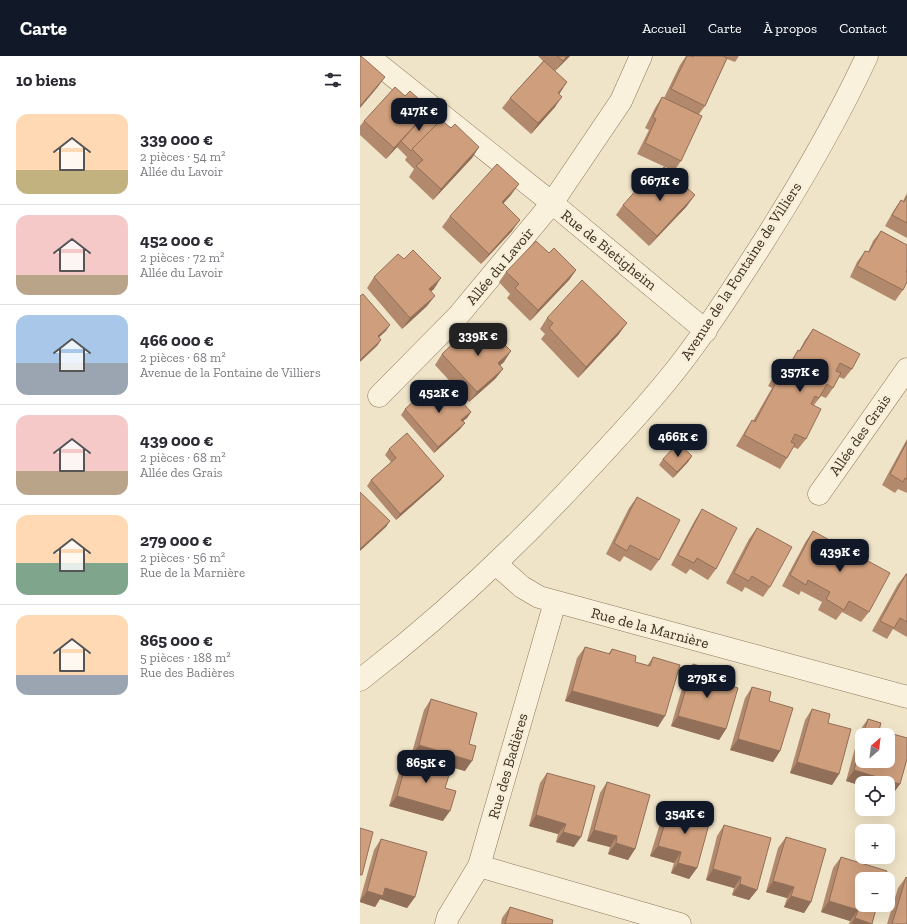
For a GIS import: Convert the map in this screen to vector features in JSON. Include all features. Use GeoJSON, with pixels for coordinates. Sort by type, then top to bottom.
{"type":"FeatureCollection","features":[{"type":"Feature","properties":{"kind":"street"},"geometry":{"type":"LineString","coordinates":[[368,56],[552,203]]}},
{"type":"Feature","properties":{"kind":"street","name":"Rue de Bietigheim"},"geometry":{"type":"LineString","coordinates":[[641,56],[621,100],[552,203],[706,331]]}},
{"type":"Feature","properties":{"kind":"street","name":"Avenue de la Fontaine de Villiers"},"geometry":{"type":"LineString","coordinates":[[360,680],[439,616],[496,564],[541,519],[629,425],[667,381],[706,331],[793,196],[849,95],[866,56]]}},
{"type":"Feature","properties":{"kind":"street","name":"Allée du Lavoir"},"geometry":{"type":"LineString","coordinates":[[379,396],[458,316],[552,203]]}},
{"type":"Feature","properties":{"kind":"street","name":"Allée des Grais"},"geometry":{"type":"LineString","coordinates":[[819,494],[905,376]]}},
{"type":"Feature","properties":{"kind":"street","name":"Rue de la Marnière"},"geometry":{"type":"LineString","coordinates":[[496,564],[522,587],[539,597],[907,697]]}},
{"type":"Feature","properties":{"kind":"street","name":"Rue des Badières"},"geometry":{"type":"LineString","coordinates":[[446,924],[448,917],[480,866],[555,602]]}},
{"type":"Feature","properties":{"kind":"street"},"geometry":{"type":"LineString","coordinates":[[480,866],[680,924]]}},
{"type":"Feature","properties":{"kind":"building"},"geometry":{"type":"Polygon","coordinates":[[[361,56],[385,77],[360,106],[360,57],[361,56]]]}},
{"type":"Feature","properties":{"kind":"building"},"geometry":{"type":"Polygon","coordinates":[[[557,56],[567,56],[563,61],[557,56]]]}},
{"type":"Feature","properties":{"kind":"building"},"geometry":{"type":"Polygon","coordinates":[[[687,56],[723,56],[727,58],[705,106],[671,89],[687,56]]]}},
{"type":"Feature","properties":{"kind":"building"},"geometry":{"type":"Polygon","coordinates":[[[544,61],[567,82],[558,93],[562,97],[538,123],[510,98],[544,61]]]}},
{"type":"Feature","properties":{"kind":"building"},"geometry":{"type":"Polygon","coordinates":[[[395,87],[405,96],[410,91],[430,109],[394,148],[364,121],[395,87]]]}},
{"type":"Feature","properties":{"kind":"building"},"geometry":{"type":"Polygon","coordinates":[[[662,97],[702,116],[681,161],[645,143],[656,119],[653,117],[662,97]]]}},
{"type":"Feature","properties":{"kind":"building"},"geometry":{"type":"Polygon","coordinates":[[[426,114],[437,124],[411,151],[401,141],[426,114]]]}},
{"type":"Feature","properties":{"kind":"building"},"geometry":{"type":"Polygon","coordinates":[[[441,120],[451,128],[455,124],[479,147],[441,189],[416,166],[423,160],[412,149],[441,120]]]}},
{"type":"Feature","properties":{"kind":"building"},"geometry":{"type":"Polygon","coordinates":[[[497,164],[519,184],[502,202],[520,220],[489,254],[450,216],[497,164]]]}},
{"type":"Feature","properties":{"kind":"building"},"geometry":{"type":"Polygon","coordinates":[[[664,167],[695,195],[657,236],[623,205],[639,187],[646,192],[656,182],[653,179],[664,167]]]}},
{"type":"Feature","properties":{"kind":"building"},"geometry":{"type":"Polygon","coordinates":[[[907,196],[907,223],[892,215],[901,200],[904,202],[907,196]]]}},
{"type":"Feature","properties":{"kind":"building"},"geometry":{"type":"Polygon","coordinates":[[[881,231],[907,245],[907,282],[903,290],[857,266],[865,251],[869,252],[881,231]]]}},
{"type":"Feature","properties":{"kind":"building"},"geometry":{"type":"Polygon","coordinates":[[[536,241],[549,253],[554,248],[576,270],[538,310],[515,288],[519,284],[506,272],[536,241]]]}},
{"type":"Feature","properties":{"kind":"building"},"geometry":{"type":"Polygon","coordinates":[[[413,250],[441,278],[429,289],[435,296],[410,318],[374,277],[398,254],[404,259],[413,250]]]}},
{"type":"Feature","properties":{"kind":"building"},"geometry":{"type":"Polygon","coordinates":[[[582,280],[627,323],[586,367],[549,328],[553,323],[547,318],[582,280]]]}},
{"type":"Feature","properties":{"kind":"building"},"geometry":{"type":"Polygon","coordinates":[[[363,294],[390,325],[378,336],[381,340],[360,360],[360,296],[363,294]]]}},
{"type":"Feature","properties":{"kind":"building"},"geometry":{"type":"Polygon","coordinates":[[[483,323],[511,351],[498,363],[503,369],[477,392],[442,354],[460,337],[466,343],[472,337],[470,335],[483,323]]]}},
{"type":"Feature","properties":{"kind":"building"},"geometry":{"type":"Polygon","coordinates":[[[813,329],[860,354],[852,369],[840,363],[836,371],[841,373],[833,388],[827,384],[819,398],[815,396],[811,404],[821,409],[806,439],[795,434],[791,442],[795,444],[787,458],[744,435],[752,420],[755,422],[779,377],[775,375],[783,361],[790,365],[798,350],[800,351],[813,329]]]}},
{"type":"Feature","properties":{"kind":"building"},"geometry":{"type":"Polygon","coordinates":[[[464,336],[468,341],[466,343],[461,338],[464,336]]]}},
{"type":"Feature","properties":{"kind":"building"},"geometry":{"type":"Polygon","coordinates":[[[445,383],[471,412],[461,420],[465,423],[438,447],[405,409],[427,389],[432,395],[445,383]]]}},
{"type":"Feature","properties":{"kind":"building"},"geometry":{"type":"Polygon","coordinates":[[[407,433],[444,476],[400,514],[371,480],[396,458],[389,449],[407,433]]]}},
{"type":"Feature","properties":{"kind":"building"},"geometry":{"type":"Polygon","coordinates":[[[907,442],[907,479],[905,478],[903,482],[890,474],[907,442]]]}},
{"type":"Feature","properties":{"kind":"building"},"geometry":{"type":"Polygon","coordinates":[[[678,443],[692,456],[677,472],[663,459],[678,443]]]}},
{"type":"Feature","properties":{"kind":"building"},"geometry":{"type":"Polygon","coordinates":[[[360,492],[390,521],[360,549],[360,492]]]}},
{"type":"Feature","properties":{"kind":"building"},"geometry":{"type":"Polygon","coordinates":[[[637,497],[680,520],[659,560],[630,545],[627,551],[614,543],[637,497]]]}},
{"type":"Feature","properties":{"kind":"building"},"geometry":{"type":"Polygon","coordinates":[[[702,509],[737,528],[716,569],[697,558],[694,563],[678,555],[702,509]]]}},
{"type":"Feature","properties":{"kind":"building"},"geometry":{"type":"Polygon","coordinates":[[[757,528],[792,547],[770,587],[752,576],[749,581],[734,573],[757,528]]]}},
{"type":"Feature","properties":{"kind":"building"},"geometry":{"type":"Polygon","coordinates":[[[813,531],[890,573],[869,612],[849,601],[844,610],[826,599],[830,592],[808,580],[806,585],[790,575],[813,531]]]}},
{"type":"Feature","properties":{"kind":"building"},"geometry":{"type":"Polygon","coordinates":[[[906,574],[907,622],[900,618],[894,628],[880,621],[906,574]]]}},
{"type":"Feature","properties":{"kind":"building"},"geometry":{"type":"Polygon","coordinates":[[[585,647],[610,654],[612,649],[636,656],[635,662],[650,666],[653,657],[680,665],[665,716],[572,691],[585,647]]]}},
{"type":"Feature","properties":{"kind":"building"},"geometry":{"type":"Polygon","coordinates":[[[693,664],[710,669],[708,679],[738,688],[726,729],[678,716],[693,664]]]}},
{"type":"Feature","properties":{"kind":"building"},"geometry":{"type":"Polygon","coordinates":[[[752,687],[771,692],[769,701],[793,708],[780,751],[738,739],[752,687]]]}},
{"type":"Feature","properties":{"kind":"building"},"geometry":{"type":"Polygon","coordinates":[[[431,699],[477,713],[469,744],[476,746],[472,761],[419,745],[431,699]]]}},
{"type":"Feature","properties":{"kind":"building"},"geometry":{"type":"Polygon","coordinates":[[[812,709],[830,714],[828,723],[851,729],[839,774],[797,762],[812,709]]]}},
{"type":"Feature","properties":{"kind":"building"},"geometry":{"type":"Polygon","coordinates":[[[868,719],[881,723],[880,728],[865,728],[868,719]]]}},
{"type":"Feature","properties":{"kind":"building"},"geometry":{"type":"Polygon","coordinates":[[[895,735],[907,738],[907,759],[900,784],[895,782],[895,776],[874,776],[854,770],[855,766],[855,768],[895,768],[895,735]]]}},
{"type":"Feature","properties":{"kind":"building"},"geometry":{"type":"Polygon","coordinates":[[[408,756],[451,769],[445,788],[456,791],[450,811],[397,796],[408,756]]]}},
{"type":"Feature","properties":{"kind":"building"},"geometry":{"type":"Polygon","coordinates":[[[547,773],[595,786],[581,837],[563,832],[566,824],[536,815],[547,773]]]}},
{"type":"Feature","properties":{"kind":"building"},"geometry":{"type":"Polygon","coordinates":[[[607,782],[650,795],[635,849],[616,843],[617,836],[594,830],[607,782]]]}},
{"type":"Feature","properties":{"kind":"building"},"geometry":{"type":"Polygon","coordinates":[[[670,806],[711,817],[697,868],[678,863],[681,852],[658,846],[670,806]]]}},
{"type":"Feature","properties":{"kind":"building"},"geometry":{"type":"Polygon","coordinates":[[[724,825],[771,838],[757,890],[740,884],[741,877],[713,869],[724,825]]]}},
{"type":"Feature","properties":{"kind":"building"},"geometry":{"type":"Polygon","coordinates":[[[360,828],[373,832],[362,875],[360,875],[360,828]]]}},
{"type":"Feature","properties":{"kind":"building"},"geometry":{"type":"Polygon","coordinates":[[[786,837],[826,849],[811,902],[791,896],[794,887],[773,881],[786,837]]]}},
{"type":"Feature","properties":{"kind":"building"},"geometry":{"type":"Polygon","coordinates":[[[381,839],[427,852],[415,897],[385,888],[383,896],[367,891],[381,839]]]}},
{"type":"Feature","properties":{"kind":"building"},"geometry":{"type":"Polygon","coordinates":[[[841,857],[855,861],[855,864],[864,864],[887,871],[855,872],[855,909],[829,901],[841,857]]]}},
{"type":"Feature","properties":{"kind":"building"},"geometry":{"type":"Polygon","coordinates":[[[906,877],[907,924],[892,924],[906,877]]]}},
{"type":"Feature","properties":{"kind":"building"},"geometry":{"type":"Polygon","coordinates":[[[510,907],[553,920],[552,924],[505,924],[510,907]]]}},
{"type":"Feature","properties":{"kind":"building"},"geometry":{"type":"Polygon","coordinates":[[[857,912],[875,912],[872,924],[855,918],[857,912]]]}}]}
